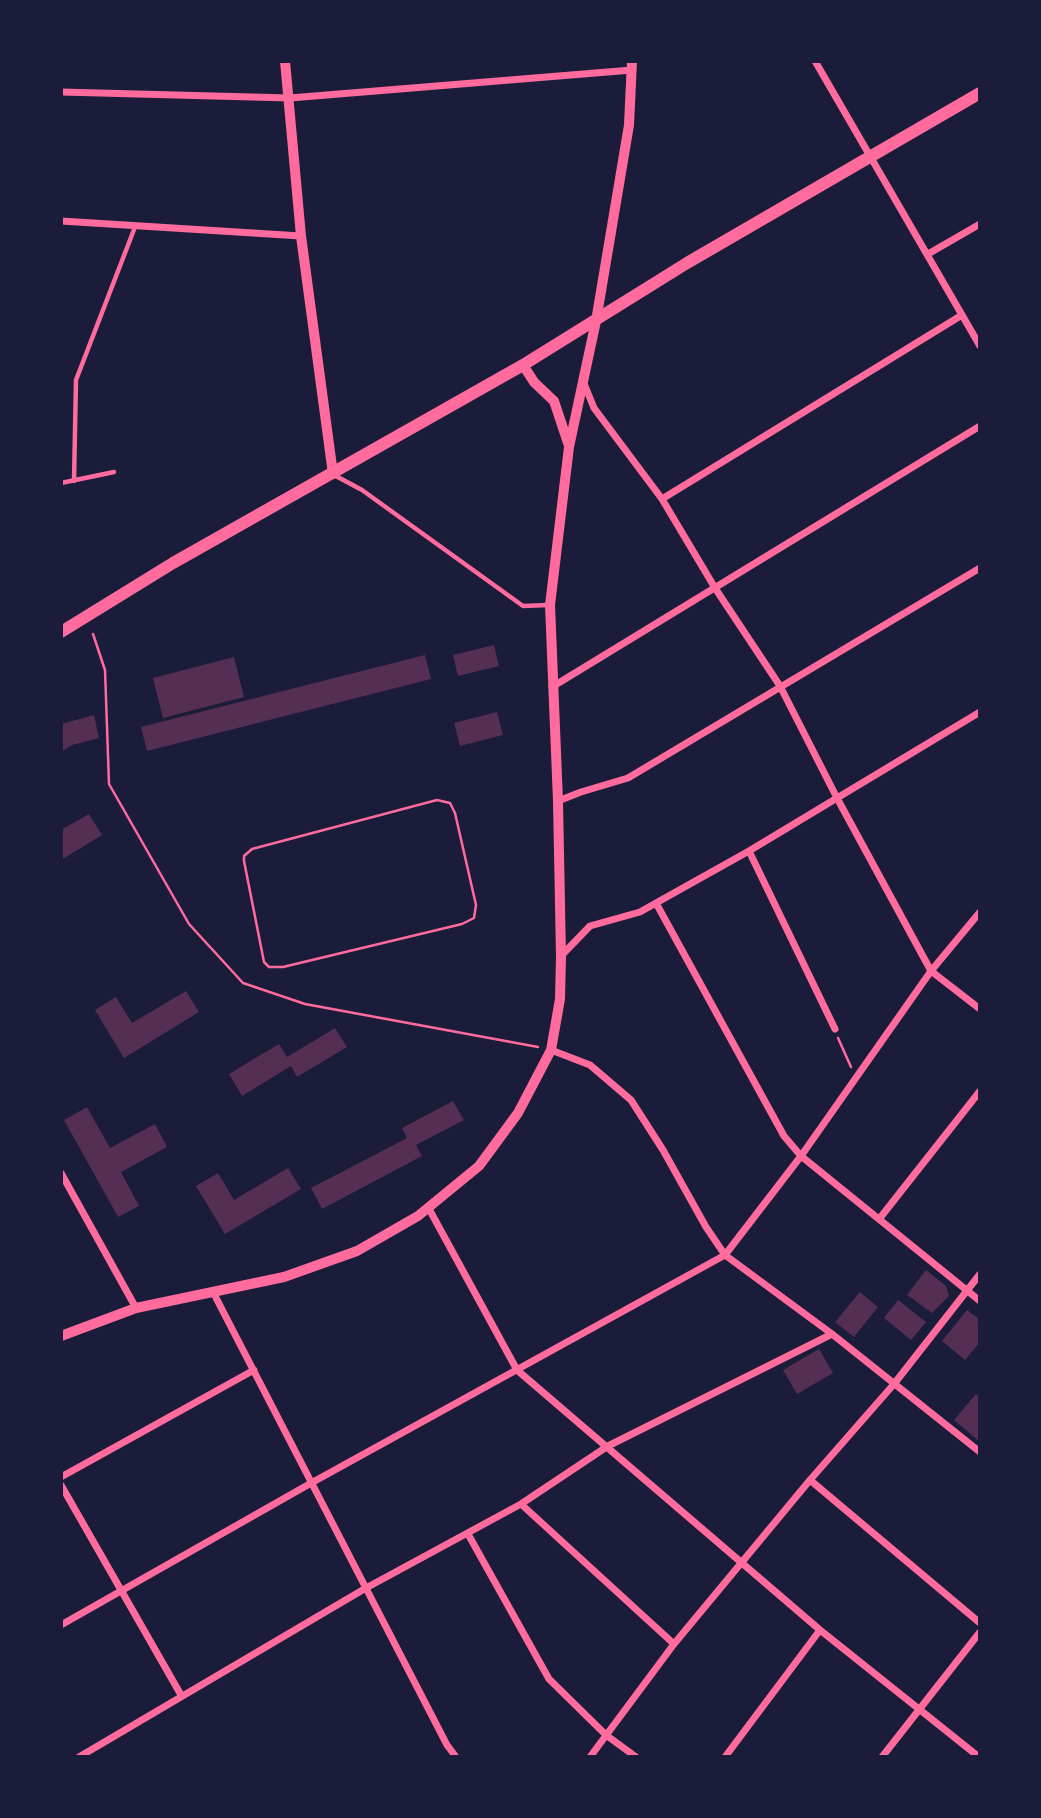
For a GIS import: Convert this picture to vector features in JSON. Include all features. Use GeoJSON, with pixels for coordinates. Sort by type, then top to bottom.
{"type":"FeatureCollection","features":[{"type":"Feature","properties":{"kind":"main road"},"geometry":{"type":"LineString","coordinates":[[61,632],[173,563],[523,365],[687,264],[980,93]]}},
{"type":"Feature","properties":{"kind":"street"},"geometry":{"type":"LineString","coordinates":[[285,61],[301,236],[333,474]]}},
{"type":"Feature","properties":{"kind":"street"},"geometry":{"type":"LineString","coordinates":[[815,61],[980,346]]}},
{"type":"Feature","properties":{"kind":"street"},"geometry":{"type":"LineString","coordinates":[[61,92],[290,98],[632,66],[629,125],[596,321],[569,447],[550,606],[561,956],[560,999],[551,1050],[519,1113],[479,1166],[418,1216],[356,1251],[284,1276],[136,1308],[61,1336]]}},
{"type":"Feature","properties":{"kind":"street"},"geometry":{"type":"LineString","coordinates":[[61,221],[301,236]]}},
{"type":"Feature","properties":{"kind":"street"},"geometry":{"type":"LineString","coordinates":[[928,254],[980,224]]}},
{"type":"Feature","properties":{"kind":"street"},"geometry":{"type":"LineString","coordinates":[[662,499],[962,315]]}},
{"type":"Feature","properties":{"kind":"street"},"geometry":{"type":"LineString","coordinates":[[523,365],[534,382],[554,401],[569,447]]}},
{"type":"Feature","properties":{"kind":"street"},"geometry":{"type":"LineString","coordinates":[[583,380],[594,408],[662,499],[715,588],[780,686],[931,971],[980,1009]]}},
{"type":"Feature","properties":{"kind":"street"},"geometry":{"type":"LineString","coordinates":[[552,688],[587,664],[980,426]]}},
{"type":"Feature","properties":{"kind":"street"},"geometry":{"type":"LineString","coordinates":[[558,802],[628,778],[980,568]]}},
{"type":"Feature","properties":{"kind":"street"},"geometry":{"type":"LineString","coordinates":[[561,956],[590,926],[639,912],[656,903],[749,851],[980,712]]}},
{"type":"Feature","properties":{"kind":"street"},"geometry":{"type":"LineString","coordinates":[[749,851],[835,1030]]}},
{"type":"Feature","properties":{"kind":"street"},"geometry":{"type":"LineString","coordinates":[[656,903],[785,1136],[801,1156],[980,1300]]}},
{"type":"Feature","properties":{"kind":"street"},"geometry":{"type":"LineString","coordinates":[[61,1625],[313,1482],[726,1255],[801,1156],[931,971],[980,912]]}},
{"type":"Feature","properties":{"kind":"street"},"geometry":{"type":"LineString","coordinates":[[551,1050],[590,1065],[631,1100],[663,1150],[706,1227],[726,1255],[832,1334],[980,1452]]}},
{"type":"Feature","properties":{"kind":"street"},"geometry":{"type":"LineString","coordinates":[[880,1218],[980,1091]]}},
{"type":"Feature","properties":{"kind":"street"},"geometry":{"type":"LineString","coordinates":[[61,1173],[136,1308]]}},
{"type":"Feature","properties":{"kind":"street"},"geometry":{"type":"LineString","coordinates":[[428,1207],[517,1370],[820,1630],[979,1757]]}},
{"type":"Feature","properties":{"kind":"street"},"geometry":{"type":"LineString","coordinates":[[590,1757],[674,1644],[810,1480],[894,1384],[980,1274]]}},
{"type":"Feature","properties":{"kind":"street"},"geometry":{"type":"LineString","coordinates":[[213,1292],[441,1734],[456,1757]]}},
{"type":"Feature","properties":{"kind":"street"},"geometry":{"type":"LineString","coordinates":[[79,1757],[366,1588],[521,1504],[608,1446],[832,1334]]}},
{"type":"Feature","properties":{"kind":"street"},"geometry":{"type":"LineString","coordinates":[[61,1477],[254,1370]]}},
{"type":"Feature","properties":{"kind":"street"},"geometry":{"type":"LineString","coordinates":[[810,1480],[980,1623]]}},
{"type":"Feature","properties":{"kind":"street"},"geometry":{"type":"LineString","coordinates":[[61,1485],[181,1695]]}},
{"type":"Feature","properties":{"kind":"street"},"geometry":{"type":"LineString","coordinates":[[521,1504],[674,1644]]}},
{"type":"Feature","properties":{"kind":"street"},"geometry":{"type":"LineString","coordinates":[[468,1534],[549,1679],[607,1735],[636,1757]]}},
{"type":"Feature","properties":{"kind":"street"},"geometry":{"type":"LineString","coordinates":[[725,1757],[820,1630]]}},
{"type":"Feature","properties":{"kind":"street"},"geometry":{"type":"LineString","coordinates":[[882,1757],[980,1632]]}},
{"type":"Feature","properties":{"kind":"lane"},"geometry":{"type":"LineString","coordinates":[[74,481],[76,380],[135,225]]}},
{"type":"Feature","properties":{"kind":"lane"},"geometry":{"type":"LineString","coordinates":[[61,483],[114,472]]}},
{"type":"Feature","properties":{"kind":"lane"},"geometry":{"type":"LineString","coordinates":[[333,474],[362,490],[523,606],[550,606]]}},
{"type":"Feature","properties":{"kind":"path"},"geometry":{"type":"LineString","coordinates":[[93,634],[105,670],[109,784],[189,924],[243,983],[305,1004],[551,1050]]}},
{"type":"Feature","properties":{"kind":"path"},"geometry":{"type":"LineString","coordinates":[[437,800],[450,803],[455,813],[476,905],[474,918],[462,924],[282,967],[269,967],[264,962],[244,856],[251,849],[437,800]]}},
{"type":"Feature","properties":{"kind":"path"},"geometry":{"type":"LineString","coordinates":[[835,1030],[855,1076]]}},
{"type":"Feature","properties":{"kind":"building"},"geometry":{"type":"Polygon","coordinates":[[[494,645],[499,666],[458,676],[453,655],[494,645]]]}},
{"type":"Feature","properties":{"kind":"building"},"geometry":{"type":"Polygon","coordinates":[[[425,655],[431,679],[147,751],[141,727],[425,655]]]}},
{"type":"Feature","properties":{"kind":"building"},"geometry":{"type":"Polygon","coordinates":[[[234,657],[244,697],[163,718],[153,678],[234,657]]]}},
{"type":"Feature","properties":{"kind":"building"},"geometry":{"type":"Polygon","coordinates":[[[497,712],[503,735],[460,746],[454,723],[497,712]]]}},
{"type":"Feature","properties":{"kind":"building"},"geometry":{"type":"Polygon","coordinates":[[[94,715],[99,738],[72,745],[61,752],[61,724],[94,715]]]}},
{"type":"Feature","properties":{"kind":"building"},"geometry":{"type":"Polygon","coordinates":[[[89,814],[102,835],[61,860],[61,830],[89,814]]]}},
{"type":"Feature","properties":{"kind":"building"},"geometry":{"type":"Polygon","coordinates":[[[186,991],[199,1012],[124,1058],[95,1010],[116,997],[132,1023],[186,991]]]}},
{"type":"Feature","properties":{"kind":"building"},"geometry":{"type":"Polygon","coordinates":[[[335,1028],[347,1047],[297,1077],[291,1066],[242,1096],[229,1074],[279,1044],[287,1057],[335,1028]]]}},
{"type":"Feature","properties":{"kind":"building"},"geometry":{"type":"Polygon","coordinates":[[[453,1101],[464,1120],[416,1145],[422,1156],[322,1209],[311,1188],[407,1138],[402,1128],[453,1101]]]}},
{"type":"Feature","properties":{"kind":"building"},"geometry":{"type":"Polygon","coordinates":[[[87,1107],[110,1148],[155,1124],[167,1147],[121,1172],[139,1206],[118,1217],[64,1120],[87,1107]]]}},
{"type":"Feature","properties":{"kind":"building"},"geometry":{"type":"Polygon","coordinates":[[[288,1168],[301,1189],[225,1234],[196,1186],[218,1173],[234,1200],[288,1168]]]}},
{"type":"Feature","properties":{"kind":"building"},"geometry":{"type":"Polygon","coordinates":[[[926,1270],[946,1286],[949,1296],[932,1313],[907,1295],[926,1270]]]}},
{"type":"Feature","properties":{"kind":"building"},"geometry":{"type":"Polygon","coordinates":[[[860,1292],[878,1307],[854,1337],[835,1322],[860,1292]]]}},
{"type":"Feature","properties":{"kind":"building"},"geometry":{"type":"Polygon","coordinates":[[[898,1300],[926,1322],[911,1340],[884,1318],[898,1300]]]}},
{"type":"Feature","properties":{"kind":"building"},"geometry":{"type":"Polygon","coordinates":[[[967,1310],[979,1319],[977,1323],[980,1325],[980,1342],[965,1360],[942,1341],[967,1310]]]}},
{"type":"Feature","properties":{"kind":"building"},"geometry":{"type":"Polygon","coordinates":[[[819,1349],[833,1373],[797,1394],[783,1370],[819,1349]]]}},
{"type":"Feature","properties":{"kind":"building"},"geometry":{"type":"Polygon","coordinates":[[[976,1394],[980,1398],[980,1442],[954,1420],[976,1394]]]}}]}
